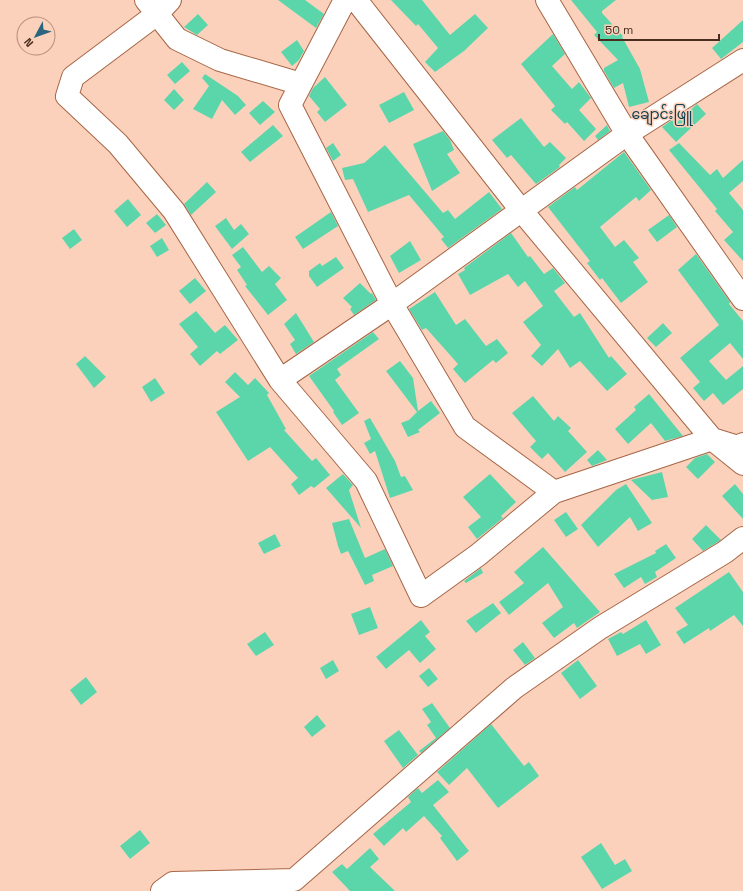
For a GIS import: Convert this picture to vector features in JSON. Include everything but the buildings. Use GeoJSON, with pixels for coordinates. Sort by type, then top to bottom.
{"type":"FeatureCollection","features":[{"type":"Feature","properties":{"kind":"street"},"geometry":{"type":"LineString","coordinates":[[345,0],[290,105],[392,304],[465,427],[554,492]]}},
{"type":"Feature","properties":{"kind":"street"},"geometry":{"type":"LineString","coordinates":[[356,0],[521,210],[712,439],[743,464]]}},
{"type":"Feature","properties":{"kind":"street"},"geometry":{"type":"LineString","coordinates":[[547,0],[628,134],[743,299]]}},
{"type":"Feature","properties":{"kind":"street"},"geometry":{"type":"LineString","coordinates":[[301,84],[220,60],[177,40],[158,5],[73,77],[67,96],[118,144],[174,211],[280,380],[366,481],[422,596],[478,555],[554,492],[712,439],[738,447],[743,444]]}},
{"type":"Feature","properties":{"kind":"street"},"geometry":{"type":"LineString","coordinates":[[280,380],[392,304],[628,134],[743,60]]}},
{"type":"Feature","properties":{"kind":"street"},"geometry":{"type":"LineString","coordinates":[[162,891],[173,884],[294,880],[514,688],[600,628],[726,552],[743,538]]}},
{"type":"Feature","properties":{"kind":"district","name":"ချောင်းဖြူ"},"geometry":{"type":"Point","coordinates":[662,114]}}]}
